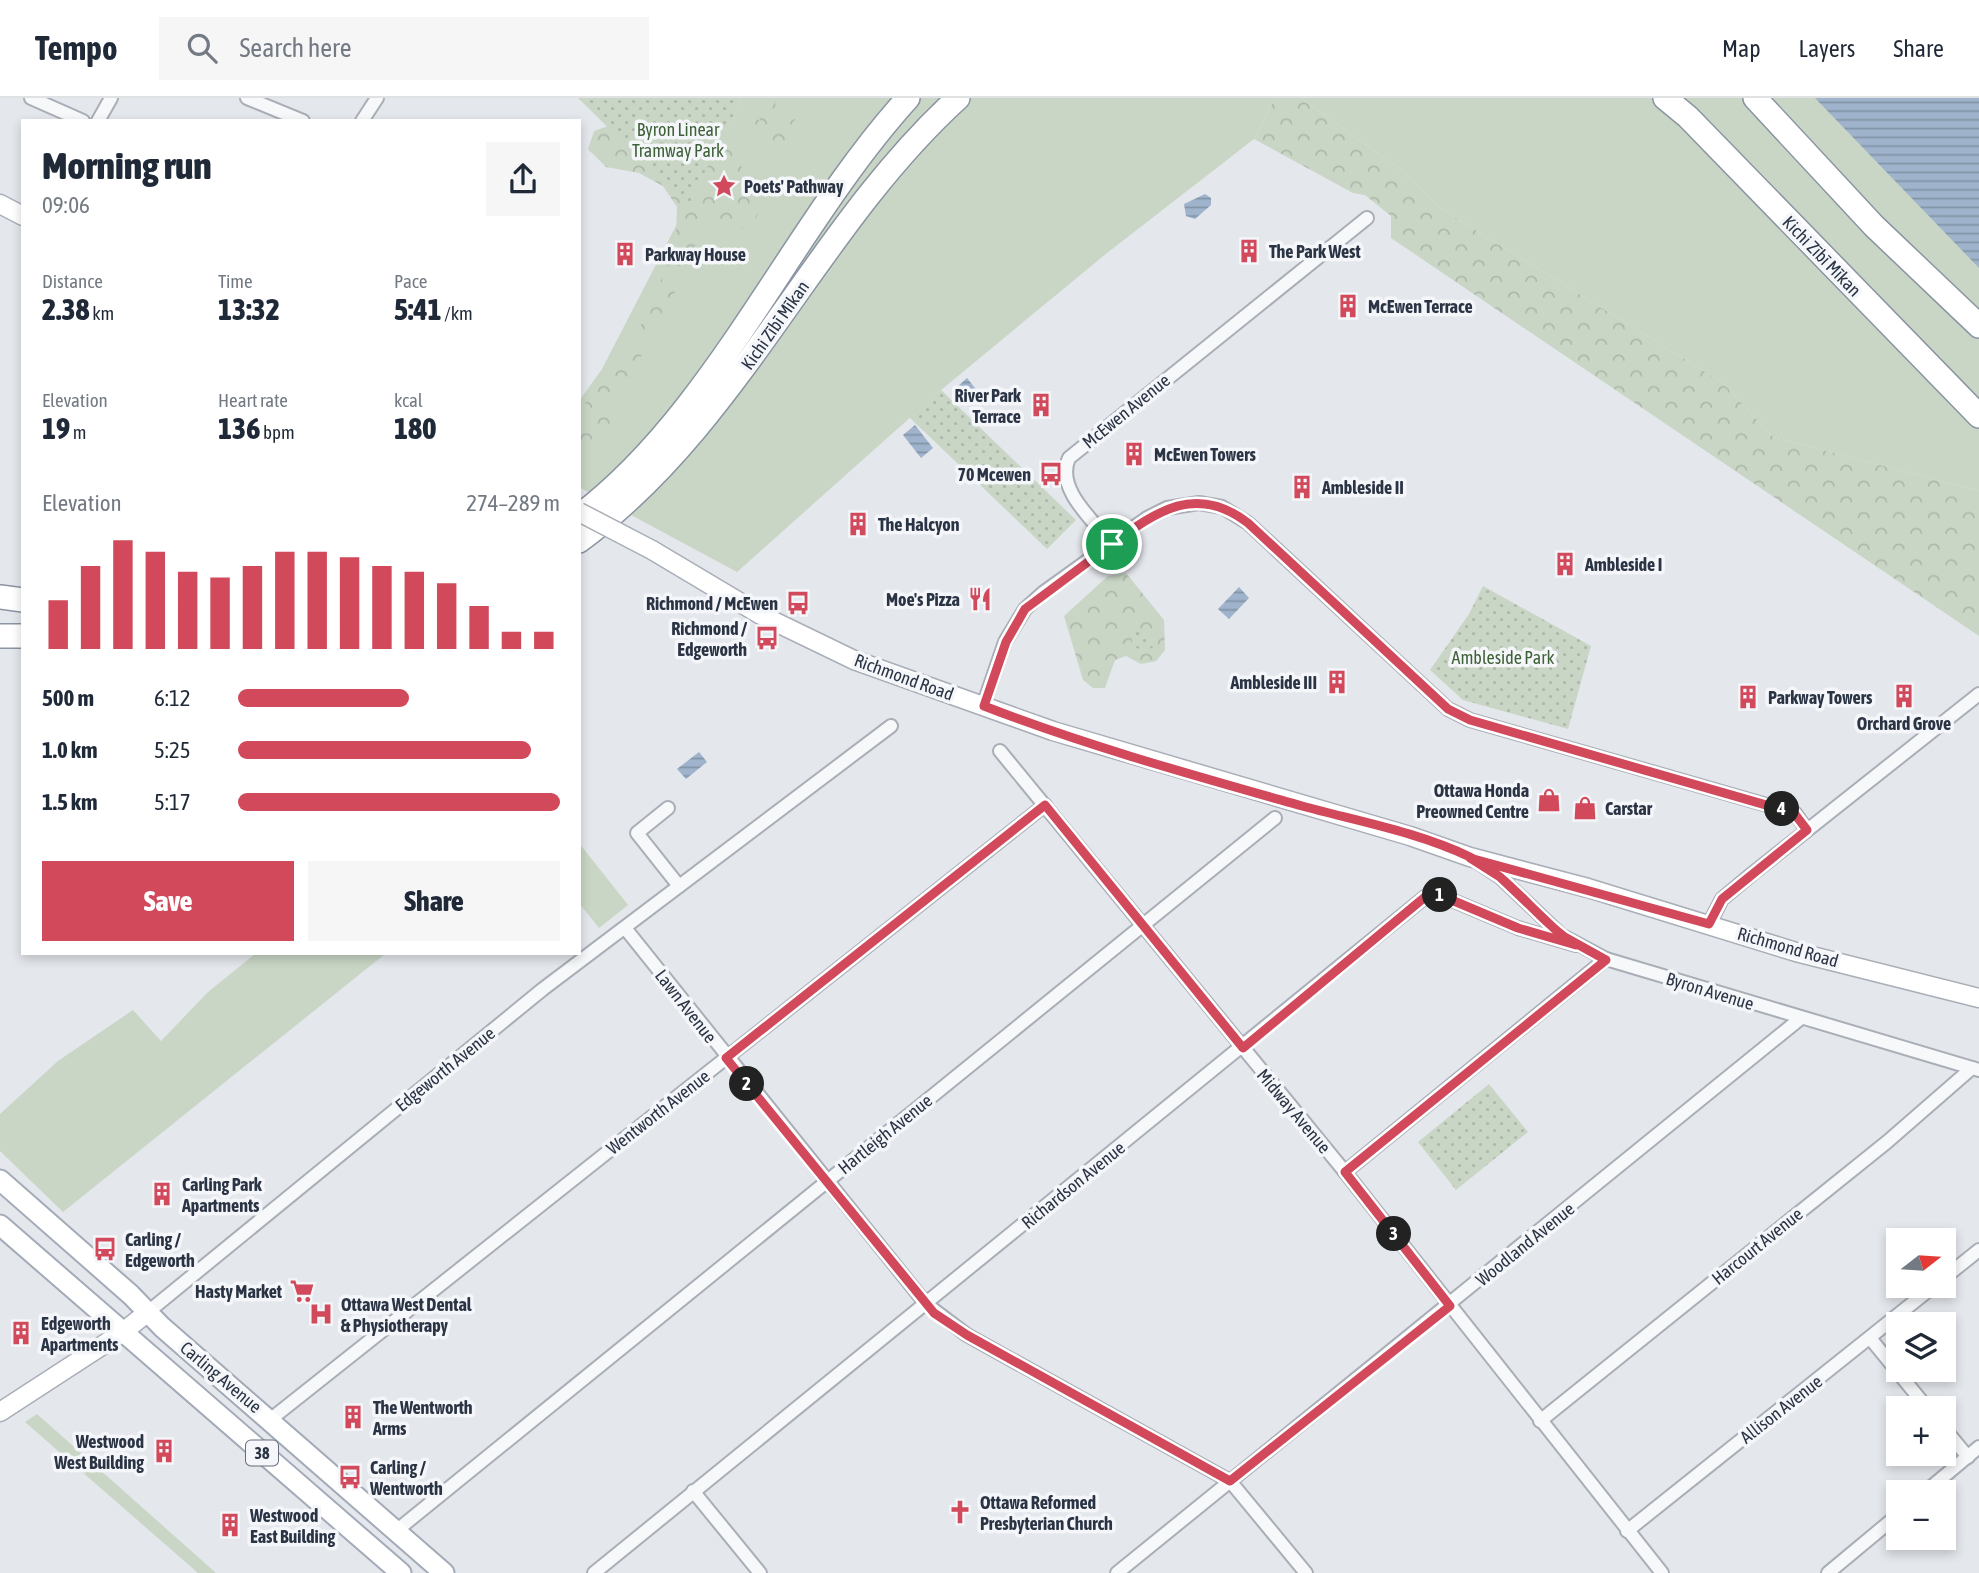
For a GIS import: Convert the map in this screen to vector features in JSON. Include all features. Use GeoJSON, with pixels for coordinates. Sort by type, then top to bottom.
{"type":"FeatureCollection","features":[{"type":"Feature","properties":{"kind":"highway","name":"Kichi Zībī Mīkan"},"geometry":{"type":"LineString","coordinates":[[581,512],[642,456],[679,414],[854,164],[908,98]]}},
{"type":"Feature","properties":{"kind":"highway","name":"Kichi Zībī Mīkan"},"geometry":{"type":"LineString","coordinates":[[581,539],[654,475],[704,421],[742,373],[863,200],[914,141],[958,98]]}},
{"type":"Feature","properties":{"kind":"highway","name":"Kichi Zībī Mīkan"},"geometry":{"type":"LineString","coordinates":[[1665,98],[1688,117],[1979,415]]}},
{"type":"Feature","properties":{"kind":"highway"},"geometry":{"type":"LineString","coordinates":[[1755,98],[1874,226],[1979,326]]}},
{"type":"Feature","properties":{"kind":"highway"},"geometry":{"type":"LineString","coordinates":[[0,597],[21,600]]}},
{"type":"Feature","properties":{"kind":"highway"},"geometry":{"type":"LineString","coordinates":[[0,612],[21,611]]}},
{"type":"Feature","properties":{"kind":"highway"},"geometry":{"type":"LineString","coordinates":[[0,636],[21,636]]}},
{"type":"Feature","properties":{"kind":"main road"},"geometry":{"type":"LineString","coordinates":[[0,204],[21,215]]}},
{"type":"Feature","properties":{"kind":"main road","name":"Richmond Road"},"geometry":{"type":"LineString","coordinates":[[581,515],[652,550],[761,615],[832,650],[1053,731],[1410,836],[1470,858],[1709,924],[1796,952],[1979,998]]}},
{"type":"Feature","properties":{"kind":"main road","name":"Carling Avenue"},"geometry":{"type":"LineString","coordinates":[[0,1181],[444,1573]]}},
{"type":"Feature","properties":{"kind":"main road","name":"Carling Avenue"},"geometry":{"type":"LineString","coordinates":[[0,1225],[401,1573]]}},
{"type":"Feature","properties":{"kind":"main road","name":"Edgeworth Avenue"},"geometry":{"type":"LineString","coordinates":[[0,1412],[123,1332],[148,1312]]}},
{"type":"Feature","properties":{"kind":"street"},"geometry":{"type":"LineString","coordinates":[[31,98],[78,119]]}},
{"type":"Feature","properties":{"kind":"street"},"geometry":{"type":"LineString","coordinates":[[99,119],[111,98]]}},
{"type":"Feature","properties":{"kind":"street"},"geometry":{"type":"LineString","coordinates":[[247,98],[298,119]]}},
{"type":"Feature","properties":{"kind":"street"},"geometry":{"type":"LineString","coordinates":[[363,119],[377,98]]}},
{"type":"Feature","properties":{"kind":"street","name":"McEwen Avenue"},"geometry":{"type":"LineString","coordinates":[[1112,544],[1069,488],[1065,474],[1073,453],[1367,218]]}},
{"type":"Feature","properties":{"kind":"street"},"geometry":{"type":"LineString","coordinates":[[984,706],[1006,642],[1025,609],[1112,544],[1167,508],[1199,503],[1222,507],[1248,523],[1448,709],[1470,720],[1794,813],[1807,830]]}},
{"type":"Feature","properties":{"kind":"street"},"geometry":{"type":"LineString","coordinates":[[1709,924],[1722,899],[1979,694]]}},
{"type":"Feature","properties":{"kind":"street","name":"Edgeworth Avenue"},"geometry":{"type":"LineString","coordinates":[[148,1312],[543,989],[891,726]]}},
{"type":"Feature","properties":{"kind":"street","name":"Midway Avenue"},"geometry":{"type":"LineString","coordinates":[[1000,751],[1345,1172],[1662,1573]]}},
{"type":"Feature","properties":{"kind":"street","name":"Wentworth Avenue"},"geometry":{"type":"LineString","coordinates":[[271,1419],[1045,805]]}},
{"type":"Feature","properties":{"kind":"street"},"geometry":{"type":"LineString","coordinates":[[668,808],[637,833],[678,886]]}},
{"type":"Feature","properties":{"kind":"street","name":"Hartleigh Avenue"},"geometry":{"type":"LineString","coordinates":[[396,1531],[1275,818]]}},
{"type":"Feature","properties":{"kind":"street","name":"Byron Avenue"},"geometry":{"type":"LineString","coordinates":[[1470,858],[1500,877],[1561,935],[1606,960],[1976,1069]]}},
{"type":"Feature","properties":{"kind":"street","name":"Richardson Avenue"},"geometry":{"type":"LineString","coordinates":[[594,1573],[1243,1048],[1425,897],[1435,893],[1518,928],[1576,945]]}},
{"type":"Feature","properties":{"kind":"street","name":"Lawn Avenue"},"geometry":{"type":"LineString","coordinates":[[625,928],[726,1058],[926,1304],[967,1335],[1230,1481],[1306,1573]]}},
{"type":"Feature","properties":{"kind":"street"},"geometry":{"type":"LineString","coordinates":[[1345,1172],[1606,960]]}},
{"type":"Feature","properties":{"kind":"street","name":"Woodland Avenue"},"geometry":{"type":"LineString","coordinates":[[1116,1573],[1450,1306],[1801,1018]]}},
{"type":"Feature","properties":{"kind":"street","name":"Harcourt Avenue"},"geometry":{"type":"LineString","coordinates":[[1540,1421],[1976,1069]]}},
{"type":"Feature","properties":{"kind":"street"},"geometry":{"type":"LineString","coordinates":[[1956,1268],[1979,1250]]}},
{"type":"Feature","properties":{"kind":"street","name":"Allison Avenue"},"geometry":{"type":"LineString","coordinates":[[1628,1531],[1919,1298]]}},
{"type":"Feature","properties":{"kind":"street"},"geometry":{"type":"LineString","coordinates":[[1870,1338],[1917,1396]]}},
{"type":"Feature","properties":{"kind":"street"},"geometry":{"type":"LineString","coordinates":[[1956,1442],[1968,1457]]}},
{"type":"Feature","properties":{"kind":"street"},"geometry":{"type":"LineString","coordinates":[[1940,1480],[1979,1447]]}},
{"type":"Feature","properties":{"kind":"street"},"geometry":{"type":"LineString","coordinates":[[693,1491],[760,1573]]}},
{"type":"Feature","properties":{"kind":"street"},"geometry":{"type":"LineString","coordinates":[[1828,1573],[1886,1525]]}},
{"type":"Feature","properties":{"kind":"green space","name":"Byron Linear Tramway Park"},"geometry":{"type":"Polygon","coordinates":[[[578,98],[742,98],[688,206],[578,98]]]}},
{"type":"Feature","properties":{"kind":"green space"},"geometry":{"type":"Polygon","coordinates":[[[742,98],[1275,98],[1254,139],[1107,253],[941,390],[737,572],[581,488],[581,398],[602,369],[742,98]]]}},
{"type":"Feature","properties":{"kind":"green space"},"geometry":{"type":"Polygon","coordinates":[[[757,98],[778,98],[774,109],[778,126],[795,119],[798,125],[780,149],[759,143],[741,121],[745,112],[760,121],[757,98]]]}},
{"type":"Feature","properties":{"kind":"green space"},"geometry":{"type":"Polygon","coordinates":[[[1275,98],[1301,98],[1401,170],[1440,208],[1723,383],[1773,437],[1979,491],[1979,636],[1391,238],[1391,216],[1365,195],[1353,193],[1254,139],[1275,98]]]}},
{"type":"Feature","properties":{"kind":"green space"},"geometry":{"type":"Polygon","coordinates":[[[1301,98],[1821,98],[1979,262],[1979,491],[1773,437],[1723,383],[1440,208],[1401,170],[1301,98]]]}},
{"type":"Feature","properties":{"kind":"green space"},"geometry":{"type":"Polygon","coordinates":[[[611,125],[686,127],[723,135],[738,142],[748,153],[741,166],[760,209],[755,219],[744,229],[731,227],[711,211],[704,213],[699,237],[659,329],[619,389],[606,437],[588,461],[581,463],[581,410],[616,355],[630,341],[652,308],[676,233],[677,207],[663,186],[639,173],[606,167],[588,149],[594,131],[611,125]]]}},
{"type":"Feature","properties":{"kind":"green space"},"geometry":{"type":"Polygon","coordinates":[[[941,390],[1076,520],[1047,549],[909,417],[941,390]]]}},
{"type":"Feature","properties":{"kind":"green space"},"geometry":{"type":"Polygon","coordinates":[[[1126,573],[1164,620],[1165,650],[1156,661],[1141,664],[1126,656],[1115,660],[1105,688],[1093,688],[1083,680],[1064,616],[1108,576],[1126,573]]]}},
{"type":"Feature","properties":{"kind":"green space","name":"Ambleside Park"},"geometry":{"type":"Polygon","coordinates":[[[1483,586],[1591,646],[1568,729],[1463,700],[1430,670],[1469,614],[1483,586]]]}},
{"type":"Feature","properties":{"kind":"green space"},"geometry":{"type":"Polygon","coordinates":[[[1145,629],[1154,639],[1156,646],[1147,650],[1130,647],[1133,632],[1145,629]]]}},
{"type":"Feature","properties":{"kind":"green space"},"geometry":{"type":"Polygon","coordinates":[[[581,846],[628,905],[599,928],[581,906],[581,846]]]}},
{"type":"Feature","properties":{"kind":"green space"},"geometry":{"type":"Polygon","coordinates":[[[254,955],[384,955],[63,1212],[0,1151],[0,1114],[58,1061],[133,1010],[161,1041],[208,992],[254,955]]]}},
{"type":"Feature","properties":{"kind":"green space"},"geometry":{"type":"Polygon","coordinates":[[[1489,1084],[1528,1132],[1456,1190],[1418,1142],[1489,1084]]]}},
{"type":"Feature","properties":{"kind":"green space"},"geometry":{"type":"Polygon","coordinates":[[[37,1414],[216,1573],[198,1573],[25,1422],[37,1414]]]}},
{"type":"Feature","properties":{"kind":"water"},"geometry":{"type":"Polygon","coordinates":[[[1815,98],[1979,98],[1979,268],[1815,98]]]}},
{"type":"Feature","properties":{"kind":"water"},"geometry":{"type":"Polygon","coordinates":[[[1205,194],[1211,198],[1211,205],[1195,219],[1186,216],[1184,204],[1205,194]]]}},
{"type":"Feature","properties":{"kind":"water"},"geometry":{"type":"Polygon","coordinates":[[[967,378],[983,398],[972,406],[957,387],[967,378]]]}},
{"type":"Feature","properties":{"kind":"water"},"geometry":{"type":"Polygon","coordinates":[[[915,425],[933,448],[921,458],[903,435],[915,425]]]}},
{"type":"Feature","properties":{"kind":"water"},"geometry":{"type":"Polygon","coordinates":[[[1239,587],[1249,598],[1229,619],[1218,609],[1239,587]]]}},
{"type":"Feature","properties":{"kind":"water"},"geometry":{"type":"Polygon","coordinates":[[[699,752],[707,762],[686,779],[677,769],[699,752]]]}},
{"type":"Feature","properties":{"kind":"place","name":"Poets' Pathway"},"geometry":{"type":"Point","coordinates":[724,186]}},
{"type":"Feature","properties":{"kind":"place","name":"The Park West"},"geometry":{"type":"Point","coordinates":[1249,251]}},
{"type":"Feature","properties":{"kind":"place","name":"Parkway House"},"geometry":{"type":"Point","coordinates":[625,254]}},
{"type":"Feature","properties":{"kind":"place","name":"McEwen Terrace"},"geometry":{"type":"Point","coordinates":[1348,306]}},
{"type":"Feature","properties":{"kind":"place","name":"River Park Terrace"},"geometry":{"type":"Point","coordinates":[1041,405]}},
{"type":"Feature","properties":{"kind":"place","name":"McEwen Towers"},"geometry":{"type":"Point","coordinates":[1134,454]}},
{"type":"Feature","properties":{"kind":"place","name":"70 Mcewen"},"geometry":{"type":"Point","coordinates":[1051,474]}},
{"type":"Feature","properties":{"kind":"place","name":"Ambleside II"},"geometry":{"type":"Point","coordinates":[1302,487]}},
{"type":"Feature","properties":{"kind":"place","name":"The Halcyon"},"geometry":{"type":"Point","coordinates":[858,524]}},
{"type":"Feature","properties":{"kind":"place","name":"Ambleside I"},"geometry":{"type":"Point","coordinates":[1565,564]}},
{"type":"Feature","properties":{"kind":"place","name":"Moe's Pizza"},"geometry":{"type":"Point","coordinates":[980,599]}},
{"type":"Feature","properties":{"kind":"place","name":"Richmond / McEwen"},"geometry":{"type":"Point","coordinates":[798,603]}},
{"type":"Feature","properties":{"kind":"place","name":"Richmond / Edgeworth"},"geometry":{"type":"Point","coordinates":[767,638]}},
{"type":"Feature","properties":{"kind":"place","name":"Ambleside III"},"geometry":{"type":"Point","coordinates":[1337,682]}},
{"type":"Feature","properties":{"kind":"place","name":"Orchard Grove"},"geometry":{"type":"Point","coordinates":[1904,696]}},
{"type":"Feature","properties":{"kind":"place","name":"Parkway Towers"},"geometry":{"type":"Point","coordinates":[1748,697]}},
{"type":"Feature","properties":{"kind":"place","name":"Ottawa Honda Preowned Centre"},"geometry":{"type":"Point","coordinates":[1549,800]}},
{"type":"Feature","properties":{"kind":"place","name":"Carstar"},"geometry":{"type":"Point","coordinates":[1585,808]}},
{"type":"Feature","properties":{"kind":"place","name":"Carling Park Apartments"},"geometry":{"type":"Point","coordinates":[162,1194]}},
{"type":"Feature","properties":{"kind":"place","name":"Carling / Edgeworth"},"geometry":{"type":"Point","coordinates":[105,1249]}},
{"type":"Feature","properties":{"kind":"place","name":"Hasty Market"},"geometry":{"type":"Point","coordinates":[302,1291]}},
{"type":"Feature","properties":{"kind":"place","name":"Ottawa West Dental & Physiotherapy"},"geometry":{"type":"Point","coordinates":[321,1314]}},
{"type":"Feature","properties":{"kind":"place","name":"Edgeworth Apartments"},"geometry":{"type":"Point","coordinates":[21,1333]}},
{"type":"Feature","properties":{"kind":"place","name":"The Wentworth Arms"},"geometry":{"type":"Point","coordinates":[353,1417]}},
{"type":"Feature","properties":{"kind":"place","name":"Westwood West Building"},"geometry":{"type":"Point","coordinates":[164,1451]}},
{"type":"Feature","properties":{"kind":"place","name":"Carling / Wentworth"},"geometry":{"type":"Point","coordinates":[350,1477]}},
{"type":"Feature","properties":{"kind":"place","name":"Ottawa Reformed Presbyterian Church"},"geometry":{"type":"Point","coordinates":[960,1512]}},
{"type":"Feature","properties":{"kind":"place","name":"Westwood East Building"},"geometry":{"type":"Point","coordinates":[230,1525]}},
{"type":"Feature","properties":{"kind":"route"},"geometry":{"type":"LineString","coordinates":[[1112,544],[1037,597],[1025,609],[1006,642],[984,706],[1053,731],[1410,836],[1470,858],[1500,877],[1544,920],[1576,945],[1518,928],[1435,893],[1425,897],[1243,1048],[1045,805],[726,1058],[934,1313],[967,1335],[1230,1481],[1450,1306],[1345,1172],[1606,960],[1576,945],[1561,935],[1544,920],[1526,902],[1500,877],[1470,858],[1588,888],[1709,924],[1722,899],[1807,830],[1794,813],[1470,720],[1448,709],[1248,523],[1222,507],[1190,503],[1167,508],[1147,518],[1112,544]]}}]}
